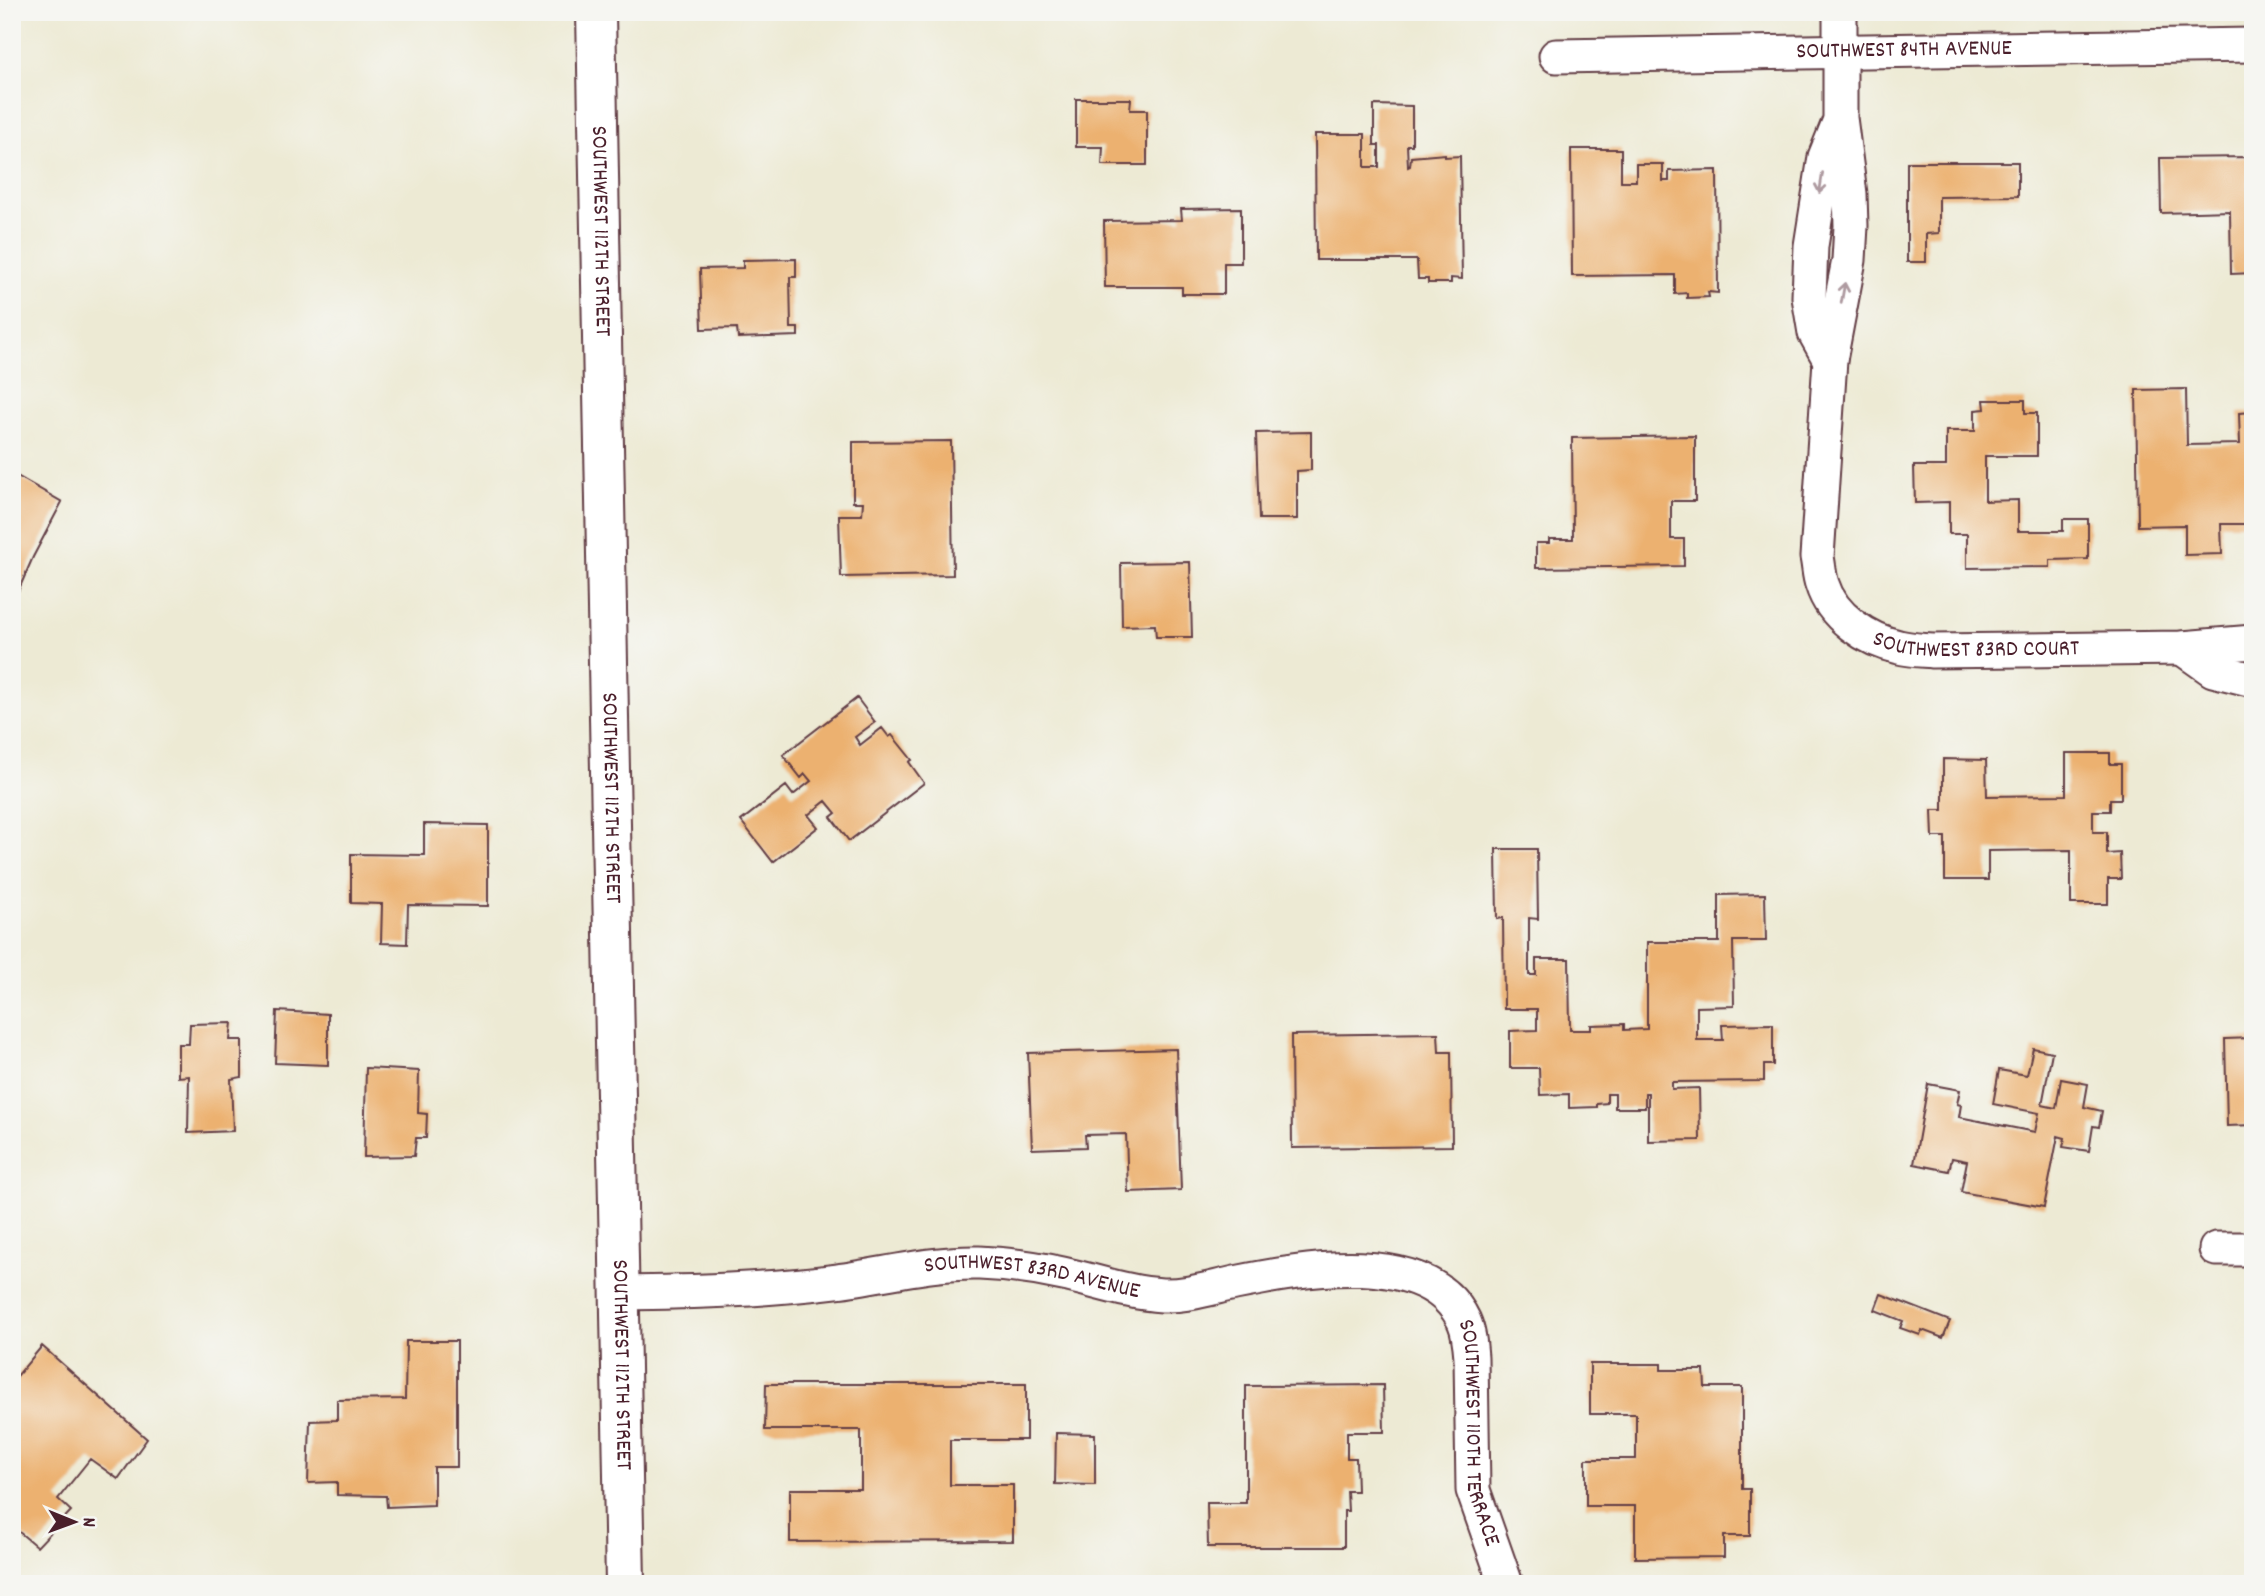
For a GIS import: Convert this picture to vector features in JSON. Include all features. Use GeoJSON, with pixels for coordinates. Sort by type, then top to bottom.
{"type":"FeatureCollection","features":[{"type":"Feature","properties":{"kind":"main road","name":"SOUTHWEST 112TH STREET"},"geometry":{"type":"LineString","coordinates":[[596,12],[625,1584]]}},
{"type":"Feature","properties":{"kind":"street","name":"SOUTHWEST 83RD COURT"},"geometry":{"type":"LineString","coordinates":[[1840,12],[1840,118],[1850,194],[1851,226],[1849,260],[1830,360],[1817,557],[1822,585],[1832,606],[1851,625],[1874,638],[1899,647],[1932,651],[2182,648],[2253,642]]}},
{"type":"Feature","properties":{"kind":"street","name":"SOUTHWEST 84TH AVENUE"},"geometry":{"type":"LineString","coordinates":[[1556,56],[2253,45]]}},
{"type":"Feature","properties":{"kind":"street"},"geometry":{"type":"LineString","coordinates":[[2182,648],[2213,670],[2253,680]]}},
{"type":"Feature","properties":{"kind":"street"},"geometry":{"type":"LineString","coordinates":[[2216,1249],[2253,1249]]}},
{"type":"Feature","properties":{"kind":"street","name":"SOUTHWEST 83RD AVENUE"},"geometry":{"type":"LineString","coordinates":[[620,1293],[786,1286],[951,1264],[978,1263],[1034,1268],[1135,1292],[1164,1295],[1326,1269],[1406,1275],[1423,1280],[1438,1290]]}},
{"type":"Feature","properties":{"kind":"street","name":"SOUTHWEST 110TH TERRACE"},"geometry":{"type":"LineString","coordinates":[[1438,1290],[1464,1321],[1469,1338],[1473,1490],[1506,1584]]}},
{"type":"Feature","properties":{"kind":"building"},"geometry":{"type":"Polygon","coordinates":[[[1076,99],[1131,99],[1130,110],[1147,110],[1147,165],[1102,165],[1103,147],[1076,147],[1076,99]]]}},
{"type":"Feature","properties":{"kind":"building"},"geometry":{"type":"Polygon","coordinates":[[[1374,105],[1412,106],[1412,145],[1407,145],[1408,167],[1411,157],[1445,154],[1445,157],[1460,156],[1462,279],[1451,278],[1451,283],[1428,283],[1428,279],[1418,279],[1417,260],[1316,260],[1315,134],[1365,134],[1365,167],[1379,167],[1379,145],[1374,145],[1374,105]]]}},
{"type":"Feature","properties":{"kind":"building"},"geometry":{"type":"Polygon","coordinates":[[[1571,149],[1621,149],[1621,181],[1636,181],[1636,164],[1663,164],[1663,181],[1669,181],[1669,171],[1717,170],[1718,293],[1708,292],[1709,297],[1687,298],[1687,293],[1675,294],[1675,275],[1572,276],[1571,149]]]}},
{"type":"Feature","properties":{"kind":"building"},"geometry":{"type":"Polygon","coordinates":[[[2253,157],[2253,273],[2231,274],[2230,211],[2161,213],[2160,158],[2253,157]]]}},
{"type":"Feature","properties":{"kind":"building"},"geometry":{"type":"Polygon","coordinates":[[[1907,162],[2018,162],[2018,196],[1939,197],[1939,233],[1926,234],[1926,262],[1907,262],[1907,162]]]}},
{"type":"Feature","properties":{"kind":"building"},"geometry":{"type":"Polygon","coordinates":[[[1241,208],[1241,263],[1224,263],[1224,294],[1182,294],[1182,287],[1105,287],[1104,221],[1182,220],[1181,209],[1241,208]]]}},
{"type":"Feature","properties":{"kind":"building"},"geometry":{"type":"Polygon","coordinates":[[[796,259],[796,277],[790,277],[791,328],[798,328],[798,336],[738,338],[737,328],[702,329],[700,269],[743,268],[743,260],[796,259]]]}},
{"type":"Feature","properties":{"kind":"building"},"geometry":{"type":"Polygon","coordinates":[[[2186,389],[2187,445],[2240,444],[2239,413],[2253,412],[2253,524],[2221,524],[2222,554],[2185,555],[2185,525],[2138,526],[2136,390],[2186,389]]]}},
{"type":"Feature","properties":{"kind":"building"},"geometry":{"type":"Polygon","coordinates":[[[1984,400],[2025,400],[2025,413],[2037,413],[2037,456],[1985,456],[1985,501],[2018,500],[2018,531],[2063,531],[2063,519],[2088,519],[2088,559],[2050,560],[2050,567],[1967,568],[1967,534],[1949,534],[1949,502],[1915,503],[1914,466],[1946,466],[1946,431],[1975,431],[1975,410],[1985,409],[1984,400]]]}},
{"type":"Feature","properties":{"kind":"building"},"geometry":{"type":"Polygon","coordinates":[[[1311,432],[1311,470],[1297,471],[1297,519],[1259,519],[1256,433],[1311,432]]]}},
{"type":"Feature","properties":{"kind":"building"},"geometry":{"type":"Polygon","coordinates":[[[1695,436],[1695,501],[1671,501],[1671,539],[1684,539],[1684,566],[1536,568],[1536,543],[1549,543],[1549,539],[1573,539],[1572,438],[1695,436]]]}},
{"type":"Feature","properties":{"kind":"building"},"geometry":{"type":"Polygon","coordinates":[[[951,441],[953,575],[841,577],[839,515],[862,515],[863,502],[853,502],[853,442],[951,441]]]}},
{"type":"Feature","properties":{"kind":"building"},"geometry":{"type":"Polygon","coordinates":[[[12,473],[62,502],[12,605],[12,473]]]}},
{"type":"Feature","properties":{"kind":"building"},"geometry":{"type":"Polygon","coordinates":[[[1190,562],[1192,637],[1156,637],[1155,625],[1122,626],[1121,563],[1190,562]]]}},
{"type":"Feature","properties":{"kind":"building"},"geometry":{"type":"Polygon","coordinates":[[[857,698],[875,722],[855,737],[860,745],[882,728],[889,737],[892,735],[912,760],[909,762],[924,783],[849,841],[831,817],[836,813],[826,801],[808,815],[818,827],[773,862],[741,821],[786,786],[793,795],[811,781],[805,774],[801,778],[783,755],[857,698]]]}},
{"type":"Feature","properties":{"kind":"building"},"geometry":{"type":"Polygon","coordinates":[[[2066,753],[2110,753],[2110,764],[2121,764],[2121,799],[2110,799],[2110,811],[2093,811],[2093,832],[2107,832],[2107,854],[2120,853],[2121,879],[2108,879],[2108,904],[2071,904],[2071,850],[1988,851],[1988,880],[1945,880],[1945,837],[1933,837],[1932,810],[1943,810],[1943,759],[1986,760],[1987,796],[2066,795],[2066,753]]]}},
{"type":"Feature","properties":{"kind":"building"},"geometry":{"type":"Polygon","coordinates":[[[424,824],[488,825],[488,906],[408,905],[407,944],[381,943],[382,904],[351,903],[351,854],[424,855],[424,824]]]}},
{"type":"Feature","properties":{"kind":"building"},"geometry":{"type":"Polygon","coordinates":[[[1496,849],[1537,849],[1538,919],[1529,918],[1529,975],[1536,975],[1536,959],[1569,959],[1570,1030],[1591,1030],[1591,1025],[1624,1024],[1624,1030],[1647,1029],[1647,942],[1719,942],[1719,895],[1765,894],[1766,941],[1733,941],[1734,1006],[1697,1007],[1697,1040],[1723,1040],[1722,1025],[1773,1024],[1773,1065],[1764,1065],[1764,1081],[1672,1082],[1672,1089],[1699,1088],[1700,1140],[1648,1141],[1648,1093],[1645,1093],[1645,1108],[1615,1108],[1615,1094],[1607,1094],[1607,1103],[1597,1104],[1597,1107],[1569,1108],[1569,1094],[1540,1095],[1539,1068],[1510,1068],[1510,1031],[1537,1030],[1537,1009],[1504,1009],[1503,918],[1497,919],[1496,849]]]}},
{"type":"Feature","properties":{"kind":"building"},"geometry":{"type":"Polygon","coordinates":[[[277,1011],[328,1014],[328,1065],[275,1063],[277,1011]]]}},
{"type":"Feature","properties":{"kind":"building"},"geometry":{"type":"Polygon","coordinates":[[[232,1023],[230,1040],[242,1040],[242,1077],[231,1079],[233,1131],[188,1133],[189,1076],[178,1077],[178,1044],[189,1044],[190,1024],[232,1023]]]}},
{"type":"Feature","properties":{"kind":"building"},"geometry":{"type":"Polygon","coordinates":[[[1438,1033],[1439,1052],[1451,1052],[1452,1146],[1292,1148],[1291,1035],[1438,1033]]]}},
{"type":"Feature","properties":{"kind":"building"},"geometry":{"type":"Polygon","coordinates":[[[2253,1038],[2253,1125],[2227,1126],[2225,1039],[2253,1038]]]}},
{"type":"Feature","properties":{"kind":"building"},"geometry":{"type":"Polygon","coordinates":[[[2033,1048],[2052,1052],[2042,1105],[2056,1108],[2061,1079],[2088,1084],[2084,1107],[2102,1111],[2099,1127],[2093,1126],[2089,1151],[2063,1147],[2065,1138],[2058,1136],[2044,1207],[1961,1192],[1967,1161],[1952,1158],[1949,1171],[1914,1164],[1928,1084],[1960,1090],[1957,1104],[1961,1105],[1959,1117],[2035,1132],[2039,1113],[1993,1104],[1999,1070],[2027,1075],[2033,1048]]]}},
{"type":"Feature","properties":{"kind":"building"},"geometry":{"type":"Polygon","coordinates":[[[1176,1049],[1181,1190],[1128,1192],[1126,1134],[1085,1135],[1086,1147],[1032,1149],[1028,1053],[1176,1049]]]}},
{"type":"Feature","properties":{"kind":"building"},"geometry":{"type":"Polygon","coordinates":[[[366,1068],[419,1071],[418,1113],[427,1114],[426,1138],[416,1138],[414,1156],[364,1157],[366,1068]]]}},
{"type":"Feature","properties":{"kind":"building"},"geometry":{"type":"Polygon","coordinates":[[[1881,1294],[1950,1321],[1943,1338],[1922,1330],[1920,1335],[1900,1328],[1903,1321],[1875,1310],[1881,1294]]]}},
{"type":"Feature","properties":{"kind":"building"},"geometry":{"type":"Polygon","coordinates":[[[406,1341],[457,1341],[457,1467],[434,1467],[434,1505],[387,1507],[386,1496],[337,1495],[337,1482],[308,1483],[310,1421],[337,1420],[337,1400],[405,1399],[406,1341]]]}},
{"type":"Feature","properties":{"kind":"building"},"geometry":{"type":"Polygon","coordinates":[[[42,1346],[147,1439],[118,1479],[90,1459],[58,1499],[71,1511],[37,1547],[12,1526],[12,1382],[42,1346]]]}},
{"type":"Feature","properties":{"kind":"building"},"geometry":{"type":"Polygon","coordinates":[[[1590,1364],[1661,1364],[1661,1370],[1704,1370],[1705,1387],[1742,1387],[1742,1489],[1750,1489],[1750,1536],[1724,1536],[1724,1557],[1635,1558],[1635,1506],[1586,1506],[1586,1459],[1636,1459],[1636,1414],[1590,1414],[1590,1364]]]}},
{"type":"Feature","properties":{"kind":"building"},"geometry":{"type":"Polygon","coordinates":[[[766,1384],[1026,1384],[1026,1440],[950,1440],[950,1485],[1013,1485],[1013,1541],[790,1542],[790,1489],[861,1489],[861,1430],[765,1430],[766,1384]]]}},
{"type":"Feature","properties":{"kind":"building"},"geometry":{"type":"Polygon","coordinates":[[[1383,1385],[1384,1432],[1347,1432],[1347,1458],[1356,1458],[1357,1491],[1347,1491],[1344,1547],[1208,1547],[1207,1503],[1246,1503],[1246,1386],[1383,1385]]]}},
{"type":"Feature","properties":{"kind":"building"},"geometry":{"type":"Polygon","coordinates":[[[1056,1433],[1095,1434],[1095,1485],[1055,1484],[1056,1433]]]}}]}
